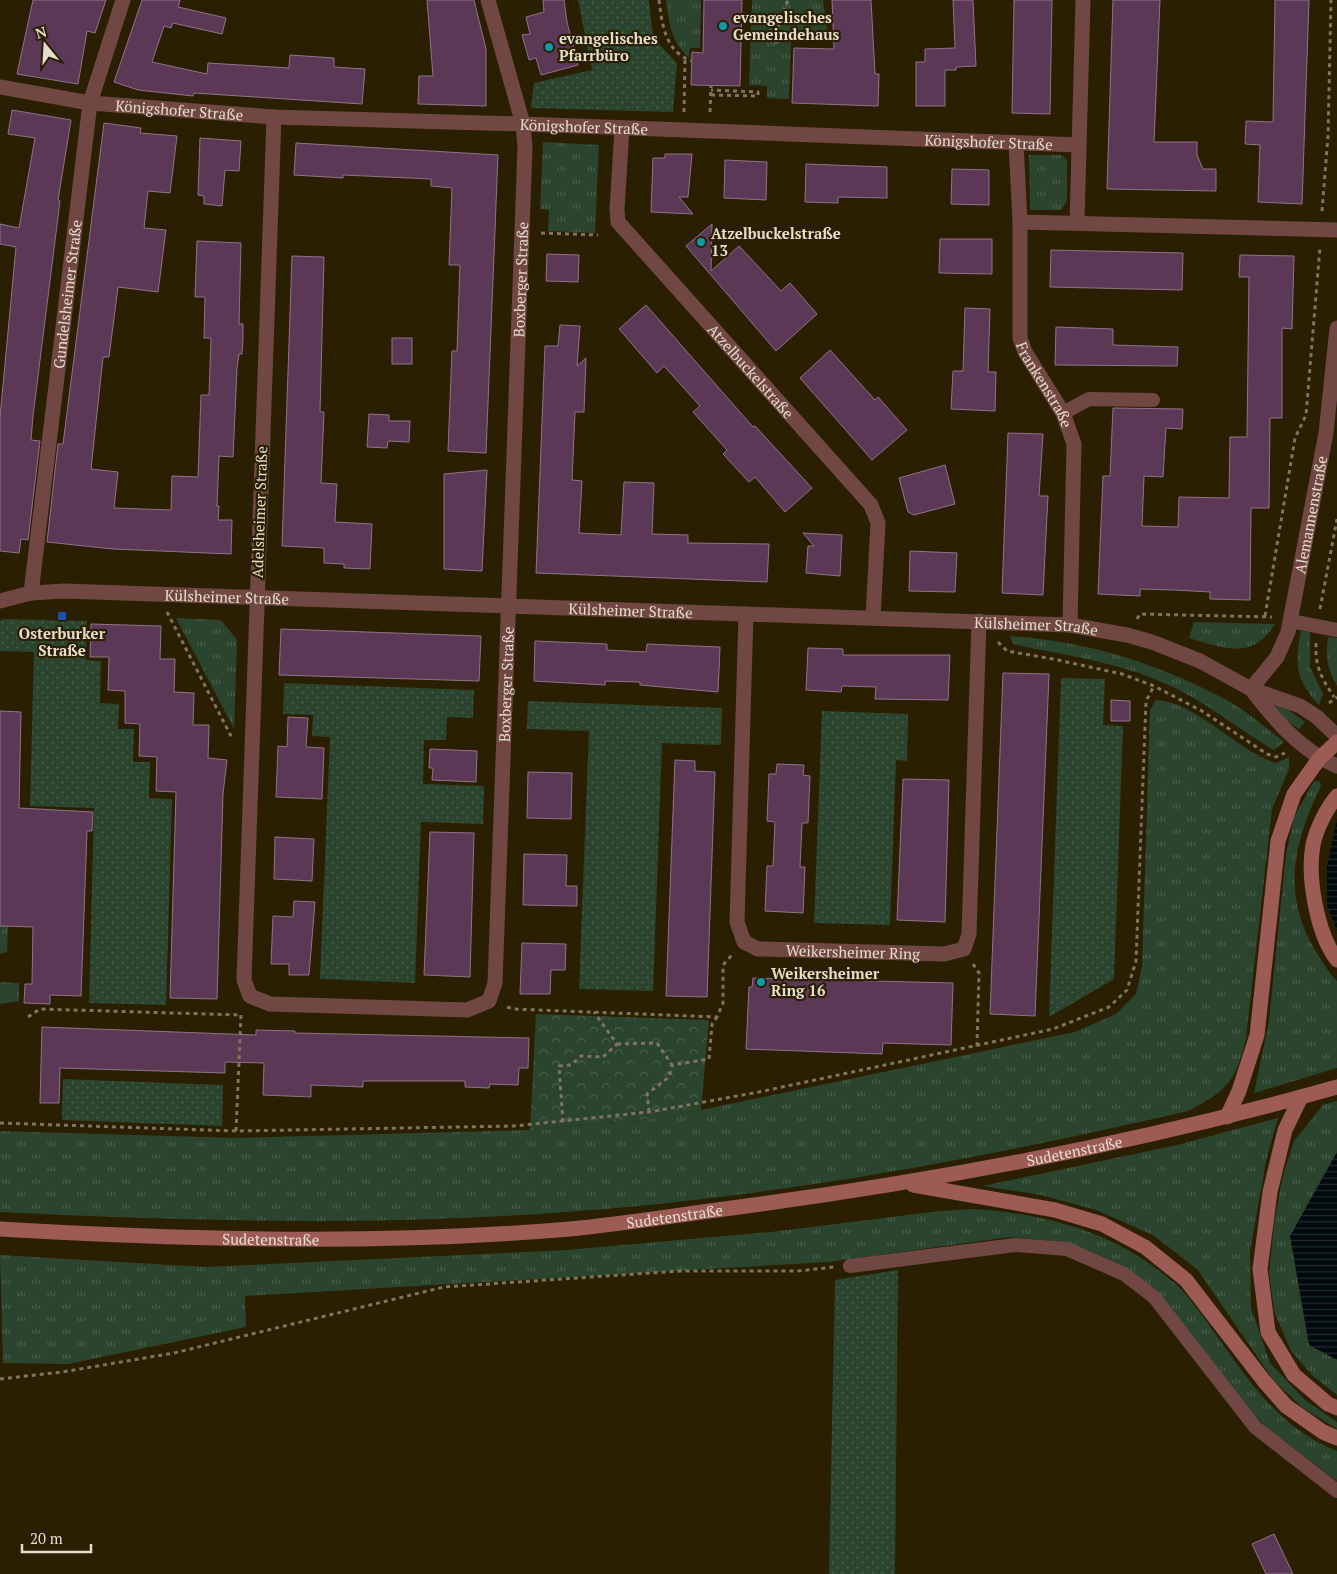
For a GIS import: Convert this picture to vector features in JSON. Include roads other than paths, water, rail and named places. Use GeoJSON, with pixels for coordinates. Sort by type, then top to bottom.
{"type":"FeatureCollection","features":[{"type":"Feature","properties":{"kind":"main road"},"geometry":{"type":"LineString","coordinates":[[1227,1117],[1239,1091],[1257,1035],[1278,841],[1294,794],[1319,759],[1337,742]]}},
{"type":"Feature","properties":{"kind":"main road"},"geometry":{"type":"LineString","coordinates":[[1337,796],[1330,805],[1313,845],[1313,899],[1327,948],[1337,960]]}},
{"type":"Feature","properties":{"kind":"main road","name":"Sudetenstraße"},"geometry":{"type":"LineString","coordinates":[[0,1229],[120,1236],[226,1238],[462,1235],[572,1229],[904,1183],[1109,1144],[1227,1117],[1337,1087]]}},
{"type":"Feature","properties":{"kind":"main road"},"geometry":{"type":"LineString","coordinates":[[1301,1097],[1286,1130],[1270,1192],[1260,1269],[1268,1332],[1294,1375],[1328,1404],[1337,1408]]}},
{"type":"Feature","properties":{"kind":"main road"},"geometry":{"type":"LineString","coordinates":[[904,1183],[1055,1210],[1102,1224],[1145,1247],[1186,1280],[1264,1381],[1286,1406],[1323,1432],[1337,1438]]}},
{"type":"Feature","properties":{"kind":"street","name":"Gundelsheimer Straße"},"geometry":{"type":"LineString","coordinates":[[31,593],[90,103],[123,0]]}},
{"type":"Feature","properties":{"kind":"street"},"geometry":{"type":"LineString","coordinates":[[488,0],[523,124]]}},
{"type":"Feature","properties":{"kind":"street"},"geometry":{"type":"LineString","coordinates":[[1076,223],[1084,0]]}},
{"type":"Feature","properties":{"kind":"street","name":"Königshofer Straße"},"geometry":{"type":"LineString","coordinates":[[0,87],[90,103],[274,117],[523,124],[1079,145]]}},
{"type":"Feature","properties":{"kind":"street","name":"Adelsheimer Straße"},"geometry":{"type":"LineString","coordinates":[[250,996],[244,980],[274,117]]}},
{"type":"Feature","properties":{"kind":"street","name":"Boxberger Straße"},"geometry":{"type":"LineString","coordinates":[[250,996],[270,1004],[467,1010],[489,1000],[495,983],[525,147],[523,124]]}},
{"type":"Feature","properties":{"kind":"street","name":"Atzelbuckelstraße"},"geometry":{"type":"LineString","coordinates":[[622,128],[617,209],[618,222],[871,504],[878,523],[872,618]]}},
{"type":"Feature","properties":{"kind":"street","name":"Frankenstraße"},"geometry":{"type":"LineString","coordinates":[[1016,143],[1020,222],[1020,338],[1025,352],[1064,413],[1074,444],[1070,625]]}},
{"type":"Feature","properties":{"kind":"street"},"geometry":{"type":"LineString","coordinates":[[1020,222],[1337,230]]}},
{"type":"Feature","properties":{"kind":"street","name":"Alemannenstraße"},"geometry":{"type":"LineString","coordinates":[[1251,689],[1277,657],[1290,621],[1326,433],[1337,328]]}},
{"type":"Feature","properties":{"kind":"street","name":"Külsheimer Straße"},"geometry":{"type":"LineString","coordinates":[[0,601],[31,593],[64,591],[1070,625],[1128,635],[1152,642],[1200,661],[1251,689],[1300,706],[1318,717],[1337,736]]}},
{"type":"Feature","properties":{"kind":"street","name":"Weikersheimer Ring"},"geometry":{"type":"LineString","coordinates":[[746,614],[737,922],[744,942],[758,949],[944,954],[964,949],[969,934],[979,622]]}},
{"type":"Feature","properties":{"kind":"street","name":"Külsheimer Straße"},"geometry":{"type":"LineString","coordinates":[[1251,689],[1282,728],[1319,759],[1337,766]]}},
{"type":"Feature","properties":{"kind":"lane"},"geometry":{"type":"LineString","coordinates":[[1064,413],[1089,399],[1153,400]]}},
{"type":"Feature","properties":{"kind":"lane"},"geometry":{"type":"LineString","coordinates":[[1290,621],[1337,630]]}},
{"type":"Feature","properties":{"kind":"lane"},"geometry":{"type":"LineString","coordinates":[[850,1266],[1015,1245],[1067,1249],[1124,1274],[1154,1297],[1255,1427],[1337,1491]]}},
{"type":"Feature","properties":{"kind":"place","name":"evangelisches Gemeindehaus"},"geometry":{"type":"Point","coordinates":[723,26]}},
{"type":"Feature","properties":{"kind":"place","name":"evangelisches Pfarrbüro"},"geometry":{"type":"Point","coordinates":[549,47]}},
{"type":"Feature","properties":{"kind":"place","name":"Atzelbuckelstraße 13"},"geometry":{"type":"Point","coordinates":[701,242]}},
{"type":"Feature","properties":{"kind":"place","name":"Osterburker Straße"},"geometry":{"type":"Point","coordinates":[62,616]}},
{"type":"Feature","properties":{"kind":"place","name":"Weikersheimer Ring 16"},"geometry":{"type":"Point","coordinates":[761,982]}}]}
